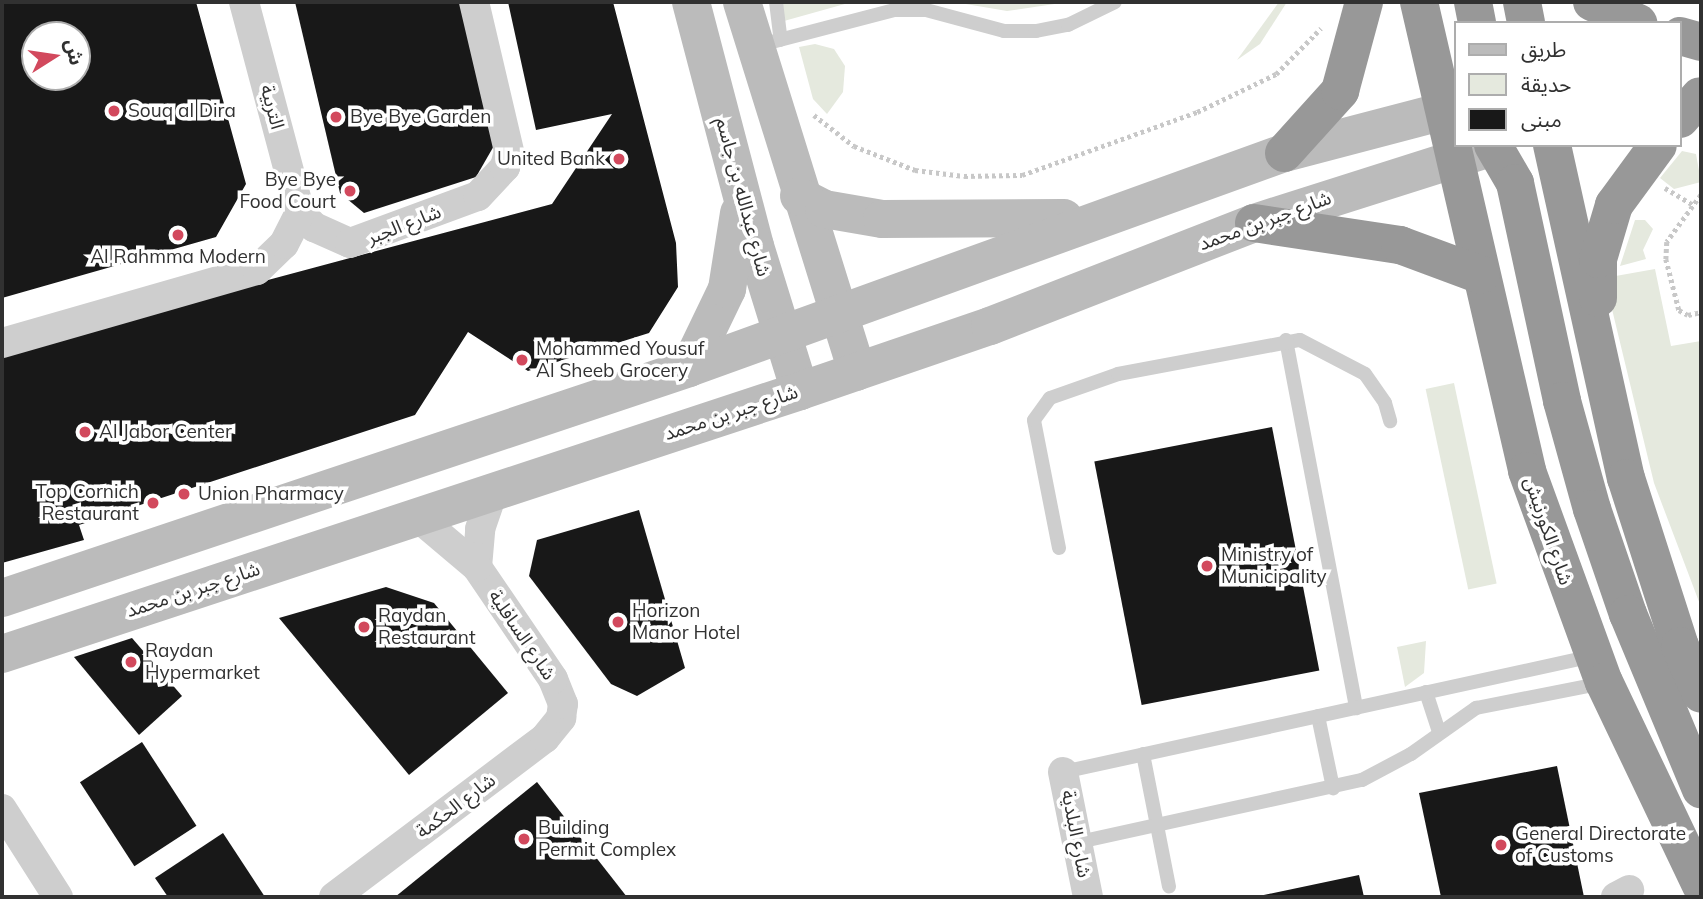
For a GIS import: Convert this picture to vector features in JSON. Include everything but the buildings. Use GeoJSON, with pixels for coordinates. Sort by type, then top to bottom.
{"type":"FeatureCollection","features":[{"type":"Feature","properties":{"kind":"highway"},"geometry":{"type":"LineString","coordinates":[[1284,153],[1340,91],[1364,2]]}},
{"type":"Feature","properties":{"kind":"highway","name":"شارع الكورنيش"},"geometry":{"type":"LineString","coordinates":[[1419,2],[1453,112],[1454,134]]}},
{"type":"Feature","properties":{"kind":"highway"},"geometry":{"type":"LineString","coordinates":[[1472,2],[1477,21]]}},
{"type":"Feature","properties":{"kind":"highway"},"geometry":{"type":"LineString","coordinates":[[1522,2],[1527,21]]}},
{"type":"Feature","properties":{"kind":"highway"},"geometry":{"type":"LineString","coordinates":[[1592,2],[1634,21]]}},
{"type":"Feature","properties":{"kind":"highway"},"geometry":{"type":"LineString","coordinates":[[1682,37],[1701,42]]}},
{"type":"Feature","properties":{"kind":"highway","name":"شارع الكورنيش"},"geometry":{"type":"LineString","coordinates":[[1455,147],[1481,275],[1527,471],[1599,669],[1701,885]]}},
{"type":"Feature","properties":{"kind":"highway"},"geometry":{"type":"LineString","coordinates":[[1497,147],[1515,183],[1562,401],[1592,509],[1628,614],[1701,789]]}},
{"type":"Feature","properties":{"kind":"highway"},"geometry":{"type":"LineString","coordinates":[[1552,147],[1601,380],[1651,561],[1701,695]]}},
{"type":"Feature","properties":{"kind":"highway"},"geometry":{"type":"LineString","coordinates":[[1601,380],[1598,258],[1614,205],[1657,147]]}},
{"type":"Feature","properties":{"kind":"highway"},"geometry":{"type":"LineString","coordinates":[[1254,223],[1400,245],[1481,275]]}},
{"type":"Feature","properties":{"kind":"street","name":"التربية"},"geometry":{"type":"LineString","coordinates":[[244,2],[300,212]]}},
{"type":"Feature","properties":{"kind":"street","name":"شارع الجبر"},"geometry":{"type":"LineString","coordinates":[[300,212],[326,235],[366,242],[478,196],[498,179],[509,151],[474,2]]}},
{"type":"Feature","properties":{"kind":"street","name":"شارع عبدالله بن جاسم"},"geometry":{"type":"LineString","coordinates":[[691,2],[739,183],[800,391]]}},
{"type":"Feature","properties":{"kind":"street"},"geometry":{"type":"LineString","coordinates":[[743,2],[768,43],[799,197],[839,310],[857,371]]}},
{"type":"Feature","properties":{"kind":"street"},"geometry":{"type":"LineString","coordinates":[[1682,53],[1701,48]]}},
{"type":"Feature","properties":{"kind":"street"},"geometry":{"type":"LineString","coordinates":[[2,598],[689,368],[839,310],[1284,153],[1453,112]]}},
{"type":"Feature","properties":{"kind":"street"},"geometry":{"type":"LineString","coordinates":[[1455,157],[1492,147]]}},
{"type":"Feature","properties":{"kind":"street","name":"شارع جبر بن محمد"},"geometry":{"type":"LineString","coordinates":[[2,654],[800,391],[1254,223],[1455,157]]}},
{"type":"Feature","properties":{"kind":"street"},"geometry":{"type":"LineString","coordinates":[[689,368],[727,289],[739,232],[739,183]]}},
{"type":"Feature","properties":{"kind":"street"},"geometry":{"type":"LineString","coordinates":[[799,197],[824,209],[881,219],[1094,218]]}},
{"type":"Feature","properties":{"kind":"street"},"geometry":{"type":"LineString","coordinates":[[2,343],[257,271],[284,244],[300,212]]}},
{"type":"Feature","properties":{"kind":"street"},"geometry":{"type":"LineString","coordinates":[[477,567],[480,529],[493,492]]}},
{"type":"Feature","properties":{"kind":"street","name":"شارع السافلية"},"geometry":{"type":"LineString","coordinates":[[419,518],[477,567],[553,679],[563,704]]}},
{"type":"Feature","properties":{"kind":"street","name":"شارع الحكمة"},"geometry":{"type":"LineString","coordinates":[[334,897],[545,738],[561,718],[563,704]]}},
{"type":"Feature","properties":{"kind":"street","name":"شارع البلدية"},"geometry":{"type":"LineString","coordinates":[[1063,772],[1088,897]]}},
{"type":"Feature","properties":{"kind":"street"},"geometry":{"type":"LineString","coordinates":[[2,809],[58,897]]}},
{"type":"Feature","properties":{"kind":"lane"},"geometry":{"type":"LineString","coordinates":[[776,2],[768,43],[892,6],[926,10],[1004,31],[1036,31],[1068,25],[1115,2]]}},
{"type":"Feature","properties":{"kind":"lane"},"geometry":{"type":"LineString","coordinates":[[1059,548],[1035,432],[1038,408],[1050,398],[1118,374],[1286,340],[1312,343],[1365,374],[1385,403],[1390,421]]}},
{"type":"Feature","properties":{"kind":"lane"},"geometry":{"type":"LineString","coordinates":[[1286,340],[1356,708]]}},
{"type":"Feature","properties":{"kind":"lane"},"geometry":{"type":"LineString","coordinates":[[1063,772],[1426,692],[1599,669]]}},
{"type":"Feature","properties":{"kind":"lane"},"geometry":{"type":"LineString","coordinates":[[1079,842],[1333,788],[1387,769],[1476,708],[1599,669]]}},
{"type":"Feature","properties":{"kind":"lane"},"geometry":{"type":"LineString","coordinates":[[1426,692],[1439,732]]}},
{"type":"Feature","properties":{"kind":"lane"},"geometry":{"type":"LineString","coordinates":[[1318,716],[1333,788]]}},
{"type":"Feature","properties":{"kind":"lane"},"geometry":{"type":"LineString","coordinates":[[1143,754],[1169,886]]}},
{"type":"Feature","properties":{"kind":"path"},"geometry":{"type":"LineString","coordinates":[[804,107],[854,146],[915,170],[964,176],[1022,174],[1197,112],[1276,74],[1324,21]]}},
{"type":"Feature","properties":{"kind":"path"},"geometry":{"type":"LineString","coordinates":[[1701,195],[1667,242],[1666,259],[1679,310],[1688,315],[1701,312]]}},
{"type":"Feature","properties":{"kind":"green space"},"geometry":{"type":"Polygon","coordinates":[[[781,2],[852,2],[784,21],[781,2]]]}},
{"type":"Feature","properties":{"kind":"green space"},"geometry":{"type":"Polygon","coordinates":[[[954,2],[1068,2],[1007,11],[954,2]]]}},
{"type":"Feature","properties":{"kind":"green space"},"geometry":{"type":"Polygon","coordinates":[[[1279,2],[1287,2],[1260,44],[1237,60],[1279,2]]]}},
{"type":"Feature","properties":{"kind":"green space"},"geometry":{"type":"Polygon","coordinates":[[[815,44],[834,49],[845,66],[843,92],[827,114],[813,99],[799,47],[815,44]]]}},
{"type":"Feature","properties":{"kind":"green space"},"geometry":{"type":"Polygon","coordinates":[[[1682,151],[1696,154],[1701,182],[1674,189],[1660,178],[1682,151]]]}},
{"type":"Feature","properties":{"kind":"green space"},"geometry":{"type":"Polygon","coordinates":[[[1635,220],[1645,220],[1653,229],[1643,250],[1646,259],[1620,266],[1635,220]]]}},
{"type":"Feature","properties":{"kind":"green space"},"geometry":{"type":"Polygon","coordinates":[[[1655,269],[1671,346],[1701,341],[1701,607],[1654,483],[1610,301],[1610,277],[1655,269]]]}},
{"type":"Feature","properties":{"kind":"green space"},"geometry":{"type":"Polygon","coordinates":[[[1454,383],[1497,584],[1468,590],[1426,389],[1454,383]]]}},
{"type":"Feature","properties":{"kind":"green space"},"geometry":{"type":"Polygon","coordinates":[[[1426,641],[1424,673],[1405,687],[1397,647],[1426,641]]]}},
{"type":"Feature","properties":{"kind":"place","name":"Souq al Dira"},"geometry":{"type":"Point","coordinates":[114,111]}},
{"type":"Feature","properties":{"kind":"place","name":"Bye Bye Garden"},"geometry":{"type":"Point","coordinates":[336,117]}},
{"type":"Feature","properties":{"kind":"place","name":"United Bank"},"geometry":{"type":"Point","coordinates":[619,159]}},
{"type":"Feature","properties":{"kind":"place","name":"Bye Bye Food Court"},"geometry":{"type":"Point","coordinates":[350,191]}},
{"type":"Feature","properties":{"kind":"place","name":"Al Rahmma Modern"},"geometry":{"type":"Point","coordinates":[178,235]}},
{"type":"Feature","properties":{"kind":"place","name":"Mohammed Yousuf Al Sheeb Grocery"},"geometry":{"type":"Point","coordinates":[522,360]}},
{"type":"Feature","properties":{"kind":"place","name":"Al Jabor Center"},"geometry":{"type":"Point","coordinates":[85,432]}},
{"type":"Feature","properties":{"kind":"place","name":"Union Pharmacy"},"geometry":{"type":"Point","coordinates":[184,494]}},
{"type":"Feature","properties":{"kind":"place","name":"Top Cornich Restaurant"},"geometry":{"type":"Point","coordinates":[153,503]}},
{"type":"Feature","properties":{"kind":"place","name":"Ministry of Municipality"},"geometry":{"type":"Point","coordinates":[1207,566]}},
{"type":"Feature","properties":{"kind":"place","name":"Horizon Manor Hotel"},"geometry":{"type":"Point","coordinates":[618,622]}},
{"type":"Feature","properties":{"kind":"place","name":"Raydan Restaurant"},"geometry":{"type":"Point","coordinates":[364,627]}},
{"type":"Feature","properties":{"kind":"place","name":"Raydan Hypermarket"},"geometry":{"type":"Point","coordinates":[131,662]}},
{"type":"Feature","properties":{"kind":"place","name":"Building Permit Complex"},"geometry":{"type":"Point","coordinates":[524,839]}},
{"type":"Feature","properties":{"kind":"place","name":"General Directorate of Customs"},"geometry":{"type":"Point","coordinates":[1501,845]}}]}
